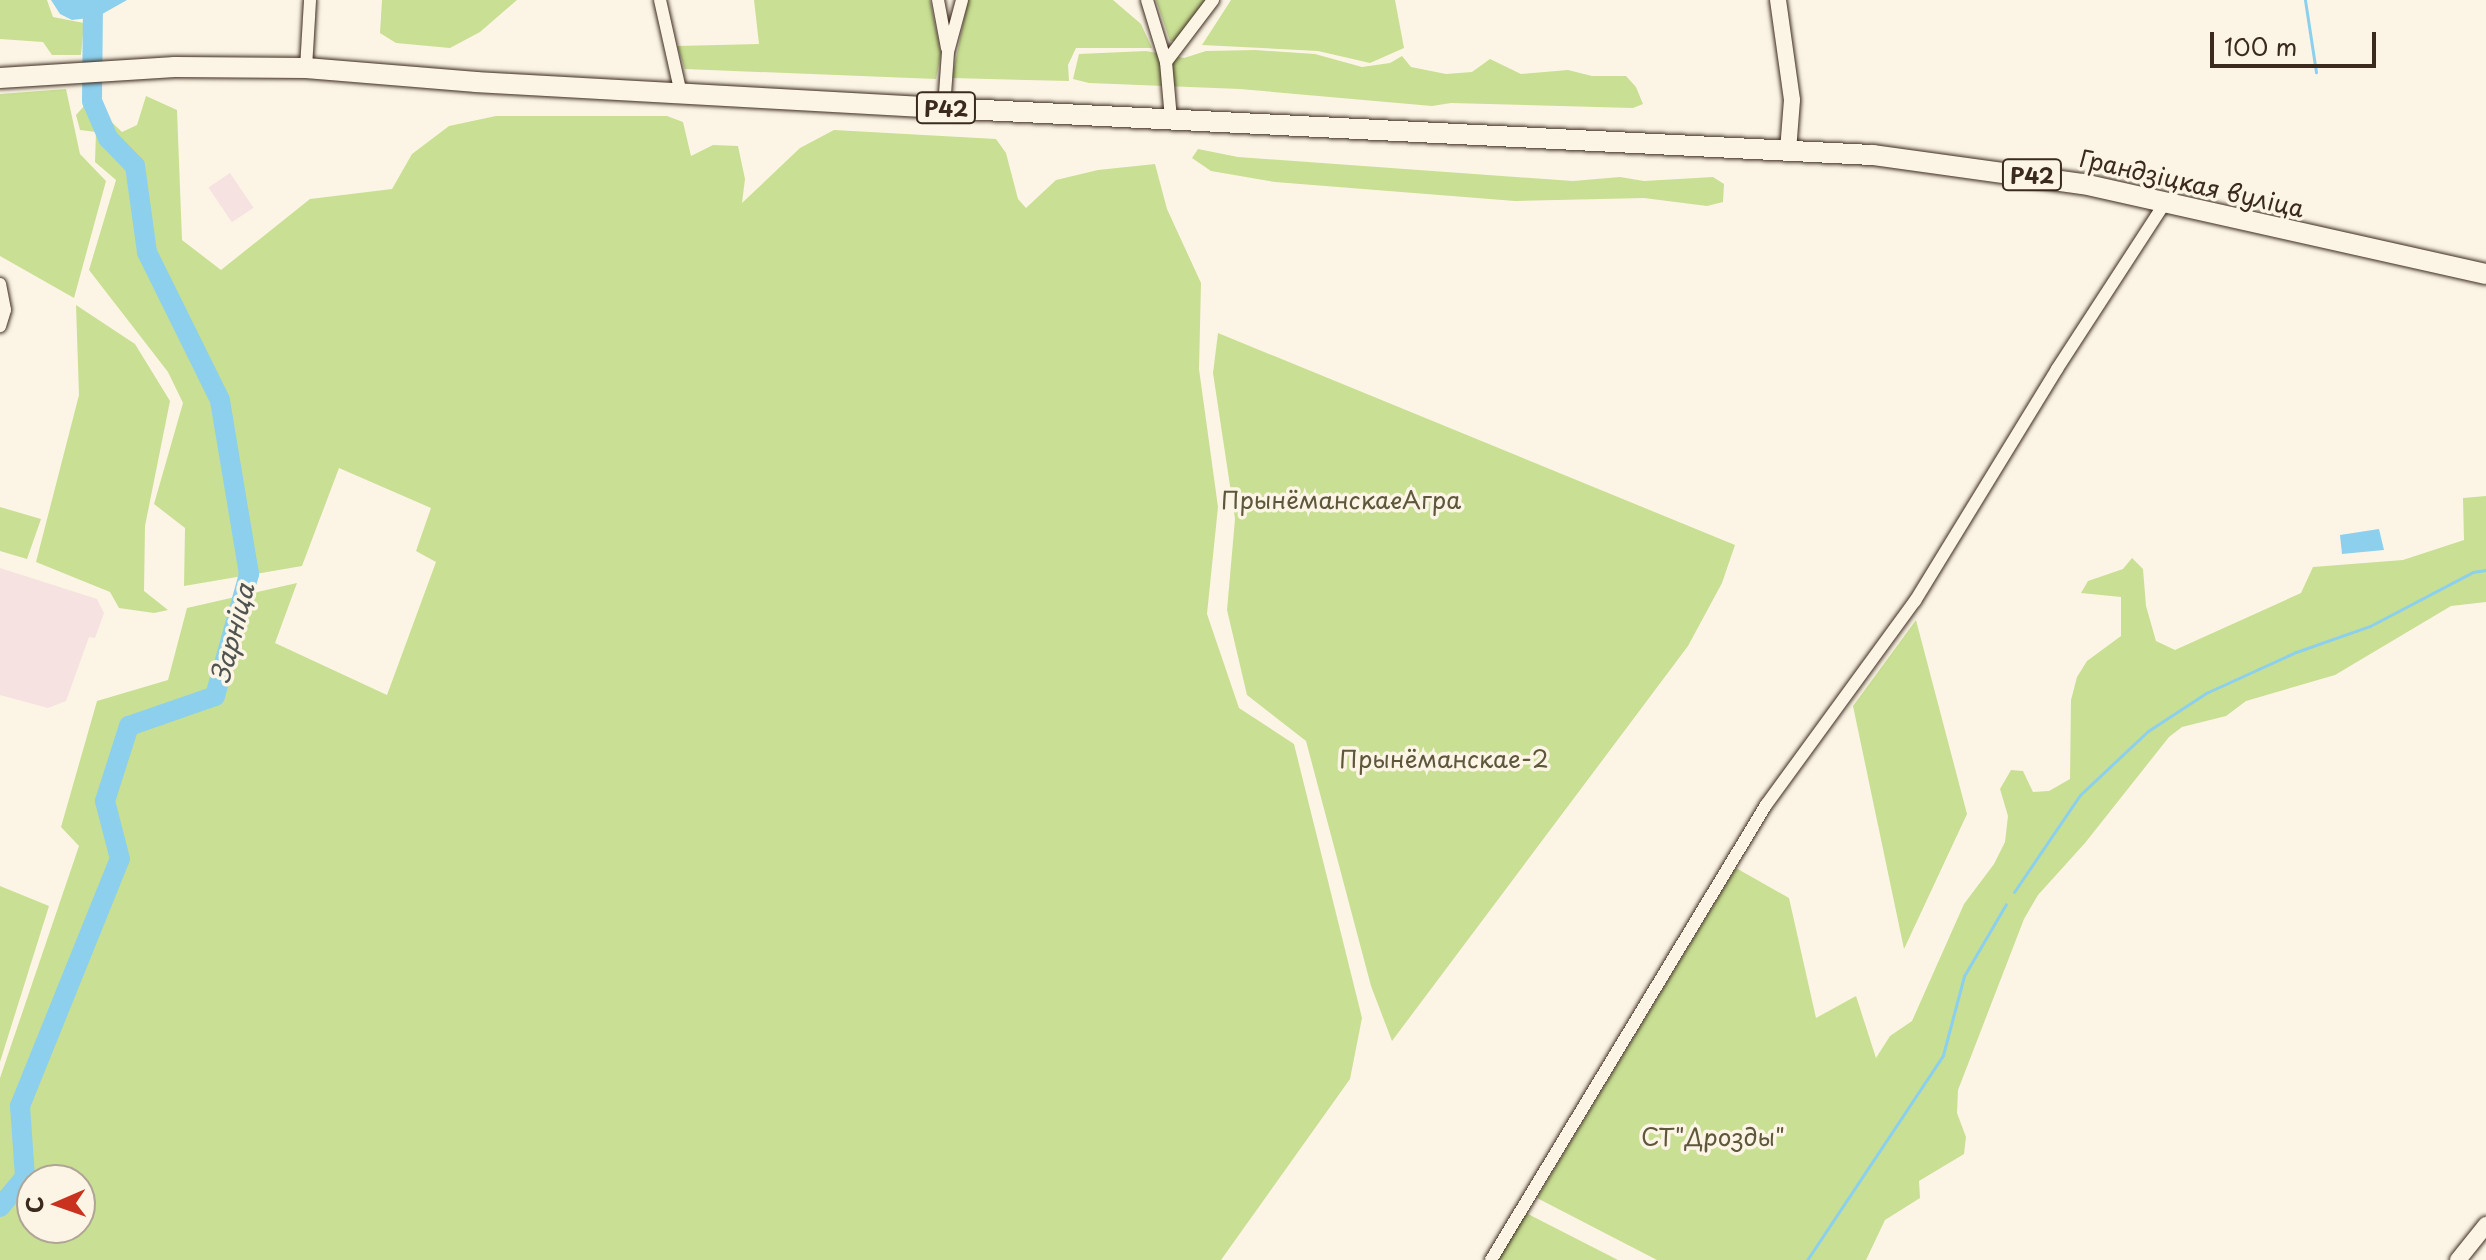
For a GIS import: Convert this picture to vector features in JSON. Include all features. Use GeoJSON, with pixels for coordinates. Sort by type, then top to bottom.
{"type":"FeatureCollection","features":[{"type":"Feature","properties":{"kind":"main road","name":"Р42"},"geometry":{"type":"LineString","coordinates":[[0,78],[239,66],[306,55],[681,94],[1788,151]]}},
{"type":"Feature","properties":{"kind":"main road","name":"Грандзіцкая вуліца"},"geometry":{"type":"LineString","coordinates":[[1788,151],[1929,160],[2083,184],[2486,274]]}},
{"type":"Feature","properties":{"kind":"street"},"geometry":{"type":"LineString","coordinates":[[306,55],[310,0]]}},
{"type":"Feature","properties":{"kind":"street"},"geometry":{"type":"LineString","coordinates":[[660,0],[681,94]]}},
{"type":"Feature","properties":{"kind":"street"},"geometry":{"type":"LineString","coordinates":[[938,0],[948,52]]}},
{"type":"Feature","properties":{"kind":"street"},"geometry":{"type":"LineString","coordinates":[[944,108],[948,52],[962,0]]}},
{"type":"Feature","properties":{"kind":"street"},"geometry":{"type":"LineString","coordinates":[[1147,0],[1166,62],[1171,119]]}},
{"type":"Feature","properties":{"kind":"street"},"geometry":{"type":"LineString","coordinates":[[1166,62],[1213,0]]}},
{"type":"Feature","properties":{"kind":"street"},"geometry":{"type":"LineString","coordinates":[[1778,0],[1792,100],[1788,151]]}},
{"type":"Feature","properties":{"kind":"street"},"geometry":{"type":"LineString","coordinates":[[1491,1260],[1766,805],[1915,601],[2165,203]]}},
{"type":"Feature","properties":{"kind":"street"},"geometry":{"type":"LineString","coordinates":[[0,284],[5,310],[0,326]]}},
{"type":"Feature","properties":{"kind":"street"},"geometry":{"type":"LineString","coordinates":[[2458,1260],[2486,1225]]}},
{"type":"Feature","properties":{"kind":"shaded area"},"geometry":{"type":"Polygon","coordinates":[[[230,173],[253,208],[232,222],[208,188],[230,173]]]}},
{"type":"Feature","properties":{"kind":"shaded area"},"geometry":{"type":"Polygon","coordinates":[[[0,568],[97,599],[104,613],[95,638],[89,637],[66,701],[48,708],[0,695],[0,568]]]}},
{"type":"Feature","properties":{"kind":"green space"},"geometry":{"type":"Polygon","coordinates":[[[0,0],[47,0],[53,17],[84,23],[81,55],[52,55],[43,42],[0,39],[0,0]]]}},
{"type":"Feature","properties":{"kind":"green space"},"geometry":{"type":"Polygon","coordinates":[[[382,0],[517,0],[480,32],[450,48],[396,43],[380,33],[382,0]]]}},
{"type":"Feature","properties":{"kind":"green space"},"geometry":{"type":"Polygon","coordinates":[[[754,0],[930,0],[941,54],[936,79],[685,69],[677,46],[759,44],[754,0]]]}},
{"type":"Feature","properties":{"kind":"green space"},"geometry":{"type":"Polygon","coordinates":[[[968,0],[1113,0],[1141,24],[1152,48],[1076,48],[1068,65],[1069,81],[952,78],[968,0]]]}},
{"type":"Feature","properties":{"kind":"green space"},"geometry":{"type":"Polygon","coordinates":[[[1156,0],[1207,0],[1177,41],[1170,41],[1156,0]]]}},
{"type":"Feature","properties":{"kind":"green space"},"geometry":{"type":"Polygon","coordinates":[[[1231,0],[1395,0],[1404,48],[1370,63],[1318,51],[1202,45],[1231,0]]]}},
{"type":"Feature","properties":{"kind":"green space"},"geometry":{"type":"Polygon","coordinates":[[[1146,51],[1184,58],[1206,51],[1315,54],[1362,67],[1390,63],[1402,56],[1411,67],[1446,74],[1472,72],[1490,59],[1521,74],[1568,70],[1592,76],[1626,76],[1636,87],[1643,104],[1633,108],[1451,103],[1432,106],[1240,89],[1089,83],[1073,79],[1079,54],[1146,51]]]}},
{"type":"Feature","properties":{"kind":"green space"},"geometry":{"type":"Polygon","coordinates":[[[66,89],[80,154],[106,181],[74,298],[0,256],[0,94],[66,89]]]}},
{"type":"Feature","properties":{"kind":"green space"},"geometry":{"type":"Polygon","coordinates":[[[146,96],[177,110],[182,240],[221,270],[310,199],[392,189],[412,154],[449,126],[496,116],[667,116],[683,122],[691,156],[713,145],[738,146],[745,179],[742,203],[800,148],[834,130],[996,139],[1006,153],[1018,199],[1026,208],[1056,180],[1098,170],[1155,164],[1167,209],[1201,283],[1199,369],[1218,507],[1207,614],[1239,708],[1294,744],[1362,1018],[1350,1079],[1221,1260],[0,1260],[0,1078],[79,846],[61,827],[97,701],[168,680],[187,608],[297,583],[275,643],[387,695],[436,562],[416,551],[431,508],[339,468],[302,566],[184,586],[185,528],[154,504],[183,403],[168,372],[89,270],[116,180],[95,162],[96,132],[80,130],[76,115],[85,105],[99,110],[122,132],[137,125],[146,96]]]}},
{"type":"Feature","properties":{"kind":"green space"},"geometry":{"type":"Polygon","coordinates":[[[1198,149],[1238,157],[1573,181],[1620,177],[1644,181],[1713,177],[1724,184],[1723,202],[1707,206],[1644,198],[1515,201],[1275,182],[1211,171],[1192,158],[1198,149]]]}},
{"type":"Feature","properties":{"kind":"green space"},"geometry":{"type":"Polygon","coordinates":[[[76,305],[135,344],[170,401],[145,526],[144,591],[168,610],[154,613],[119,608],[110,592],[36,562],[79,395],[76,305]]]}},
{"type":"Feature","properties":{"kind":"green space","name":"Прынёманскае-2"},"geometry":{"type":"Polygon","coordinates":[[[1218,333],[1735,545],[1722,583],[1688,646],[1392,1041],[1371,986],[1306,741],[1247,695],[1227,610],[1235,519],[1213,373],[1218,333]]]}},
{"type":"Feature","properties":{"kind":"green space","name":"СТ\"Дрозды\""},"geometry":{"type":"Polygon","coordinates":[[[2486,496],[2486,602],[2451,606],[2335,675],[2246,701],[2226,716],[2182,727],[2169,737],[2085,843],[2038,895],[2024,919],[1958,1090],[1957,1113],[1966,1137],[1964,1154],[1919,1181],[1920,1198],[1885,1220],[1866,1260],[1657,1260],[1537,1198],[1736,868],[1789,898],[1816,1018],[1856,996],[1876,1058],[1890,1036],[1912,1021],[1964,904],[1994,864],[2005,842],[2008,816],[2000,789],[2011,770],[2023,771],[2033,792],[2049,791],[2070,779],[2071,700],[2077,677],[2087,661],[2121,636],[2121,597],[2081,593],[2088,581],[2123,569],[2132,558],[2143,569],[2146,606],[2156,641],[2175,650],[2301,593],[2313,567],[2403,560],[2464,540],[2463,498],[2486,496]]]}},
{"type":"Feature","properties":{"kind":"green space"},"geometry":{"type":"Polygon","coordinates":[[[0,507],[41,519],[27,559],[0,551],[0,507]]]}},
{"type":"Feature","properties":{"kind":"green space"},"geometry":{"type":"Polygon","coordinates":[[[1916,620],[1967,814],[1904,949],[1853,706],[1916,620]]]}},
{"type":"Feature","properties":{"kind":"green space"},"geometry":{"type":"Polygon","coordinates":[[[0,886],[49,906],[0,1062],[0,886]]]}},
{"type":"Feature","properties":{"kind":"green space"},"geometry":{"type":"Polygon","coordinates":[[[1526,1213],[1618,1260],[1497,1260],[1526,1213]]]}},
{"type":"Feature","properties":{"kind":"water"},"geometry":{"type":"Polygon","coordinates":[[[51,0],[127,0],[97,17],[72,20],[60,14],[51,0]]]}},
{"type":"Feature","properties":{"kind":"water"},"geometry":{"type":"Polygon","coordinates":[[[2379,529],[2384,550],[2342,554],[2340,535],[2379,529]]]}},
{"type":"Feature","properties":{"kind":"waterway","name":"Зарніца"},"geometry":{"type":"LineString","coordinates":[[0,1207],[25,1177],[20,1106],[120,859],[105,801],[129,726],[215,696],[249,574],[220,400],[147,252],[135,166],[108,138],[92,101],[93,0]]}},
{"type":"Feature","properties":{"kind":"waterway"},"geometry":{"type":"LineString","coordinates":[[2305,0],[2316,72]]}},
{"type":"Feature","properties":{"kind":"waterway"},"geometry":{"type":"LineString","coordinates":[[2014,892],[2080,795],[2148,731],[2206,693],[2296,652],[2370,626],[2473,572],[2486,570]]}},
{"type":"Feature","properties":{"kind":"waterway"},"geometry":{"type":"LineString","coordinates":[[1807,1260],[1943,1055],[1964,976],[2006,904]]}},
{"type":"Feature","properties":{"kind":"park label","name":"ПрынёманскаеАгра"},"geometry":{"type":"Point","coordinates":[1341,500]}}]}
